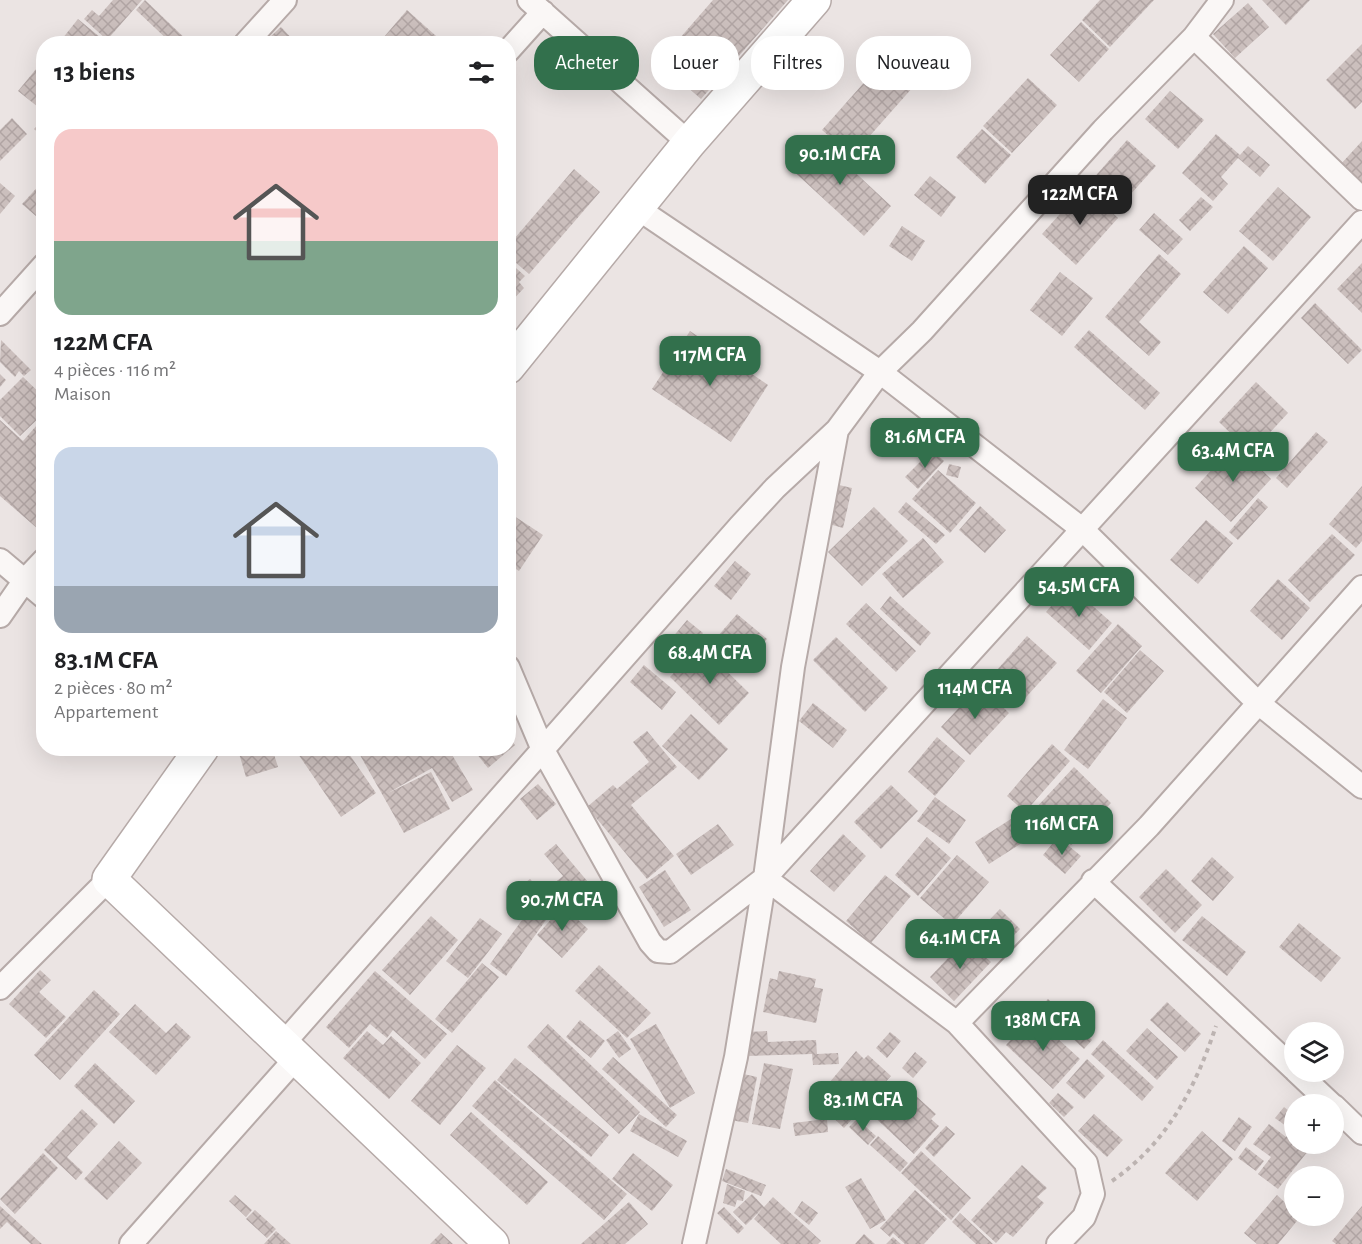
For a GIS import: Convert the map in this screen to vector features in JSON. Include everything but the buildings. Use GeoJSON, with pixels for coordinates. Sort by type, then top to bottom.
{"type":"FeatureCollection","features":[{"type":"Feature","properties":{"kind":"street"},"geometry":{"type":"LineString","coordinates":[[252,36],[285,0]]}},
{"type":"Feature","properties":{"kind":"street"},"geometry":{"type":"LineString","coordinates":[[516,358],[689,143],[814,0]]}},
{"type":"Feature","properties":{"kind":"street"},"geometry":{"type":"LineString","coordinates":[[131,1244],[543,750],[768,496],[837,430],[880,372],[922,331],[1102,130],[1194,37],[1222,0]]}},
{"type":"Feature","properties":{"kind":"street"},"geometry":{"type":"LineString","coordinates":[[516,38],[536,6],[689,143]]}},
{"type":"Feature","properties":{"kind":"street"},"geometry":{"type":"LineString","coordinates":[[1194,37],[1362,199]]}},
{"type":"Feature","properties":{"kind":"street"},"geometry":{"type":"LineString","coordinates":[[637,208],[880,372],[1082,529],[1257,702],[1362,787]]}},
{"type":"Feature","properties":{"kind":"street"},"geometry":{"type":"LineString","coordinates":[[516,687],[543,750],[650,942],[658,951],[670,952],[765,878],[1362,222]]}},
{"type":"Feature","properties":{"kind":"street"},"geometry":{"type":"LineString","coordinates":[[0,314],[36,274]]}},
{"type":"Feature","properties":{"kind":"street"},"geometry":{"type":"LineString","coordinates":[[694,1244],[736,1057],[765,878],[793,667],[837,430]]}},
{"type":"Feature","properties":{"kind":"street"},"geometry":{"type":"LineString","coordinates":[[0,560],[36,590]]}},
{"type":"Feature","properties":{"kind":"street"},"geometry":{"type":"LineString","coordinates":[[0,616],[36,568]]}},
{"type":"Feature","properties":{"kind":"street"},"geometry":{"type":"LineString","coordinates":[[957,1023],[1197,774],[1257,702],[1362,587]]}},
{"type":"Feature","properties":{"kind":"street"},"geometry":{"type":"LineString","coordinates":[[0,988],[109,879],[196,756]]}},
{"type":"Feature","properties":{"kind":"street"},"geometry":{"type":"LineString","coordinates":[[765,878],[957,1023],[1086,1162],[1093,1194],[1084,1217],[1058,1244]]}},
{"type":"Feature","properties":{"kind":"street"},"geometry":{"type":"LineString","coordinates":[[109,879],[492,1244]]}},
{"type":"Feature","properties":{"kind":"street"},"geometry":{"type":"LineString","coordinates":[[1093,881],[1284,1060]]}},
{"type":"Feature","properties":{"kind":"street"},"geometry":{"type":"LineString","coordinates":[[1308,1082],[1320,1094]]}},
{"type":"Feature","properties":{"kind":"street"},"geometry":{"type":"LineString","coordinates":[[1344,1116],[1362,1133]]}},
{"type":"Feature","properties":{"kind":"path"},"geometry":{"type":"LineString","coordinates":[[1093,1194],[1147,1154],[1164,1134],[1206,1056],[1224,1003]]}}]}
